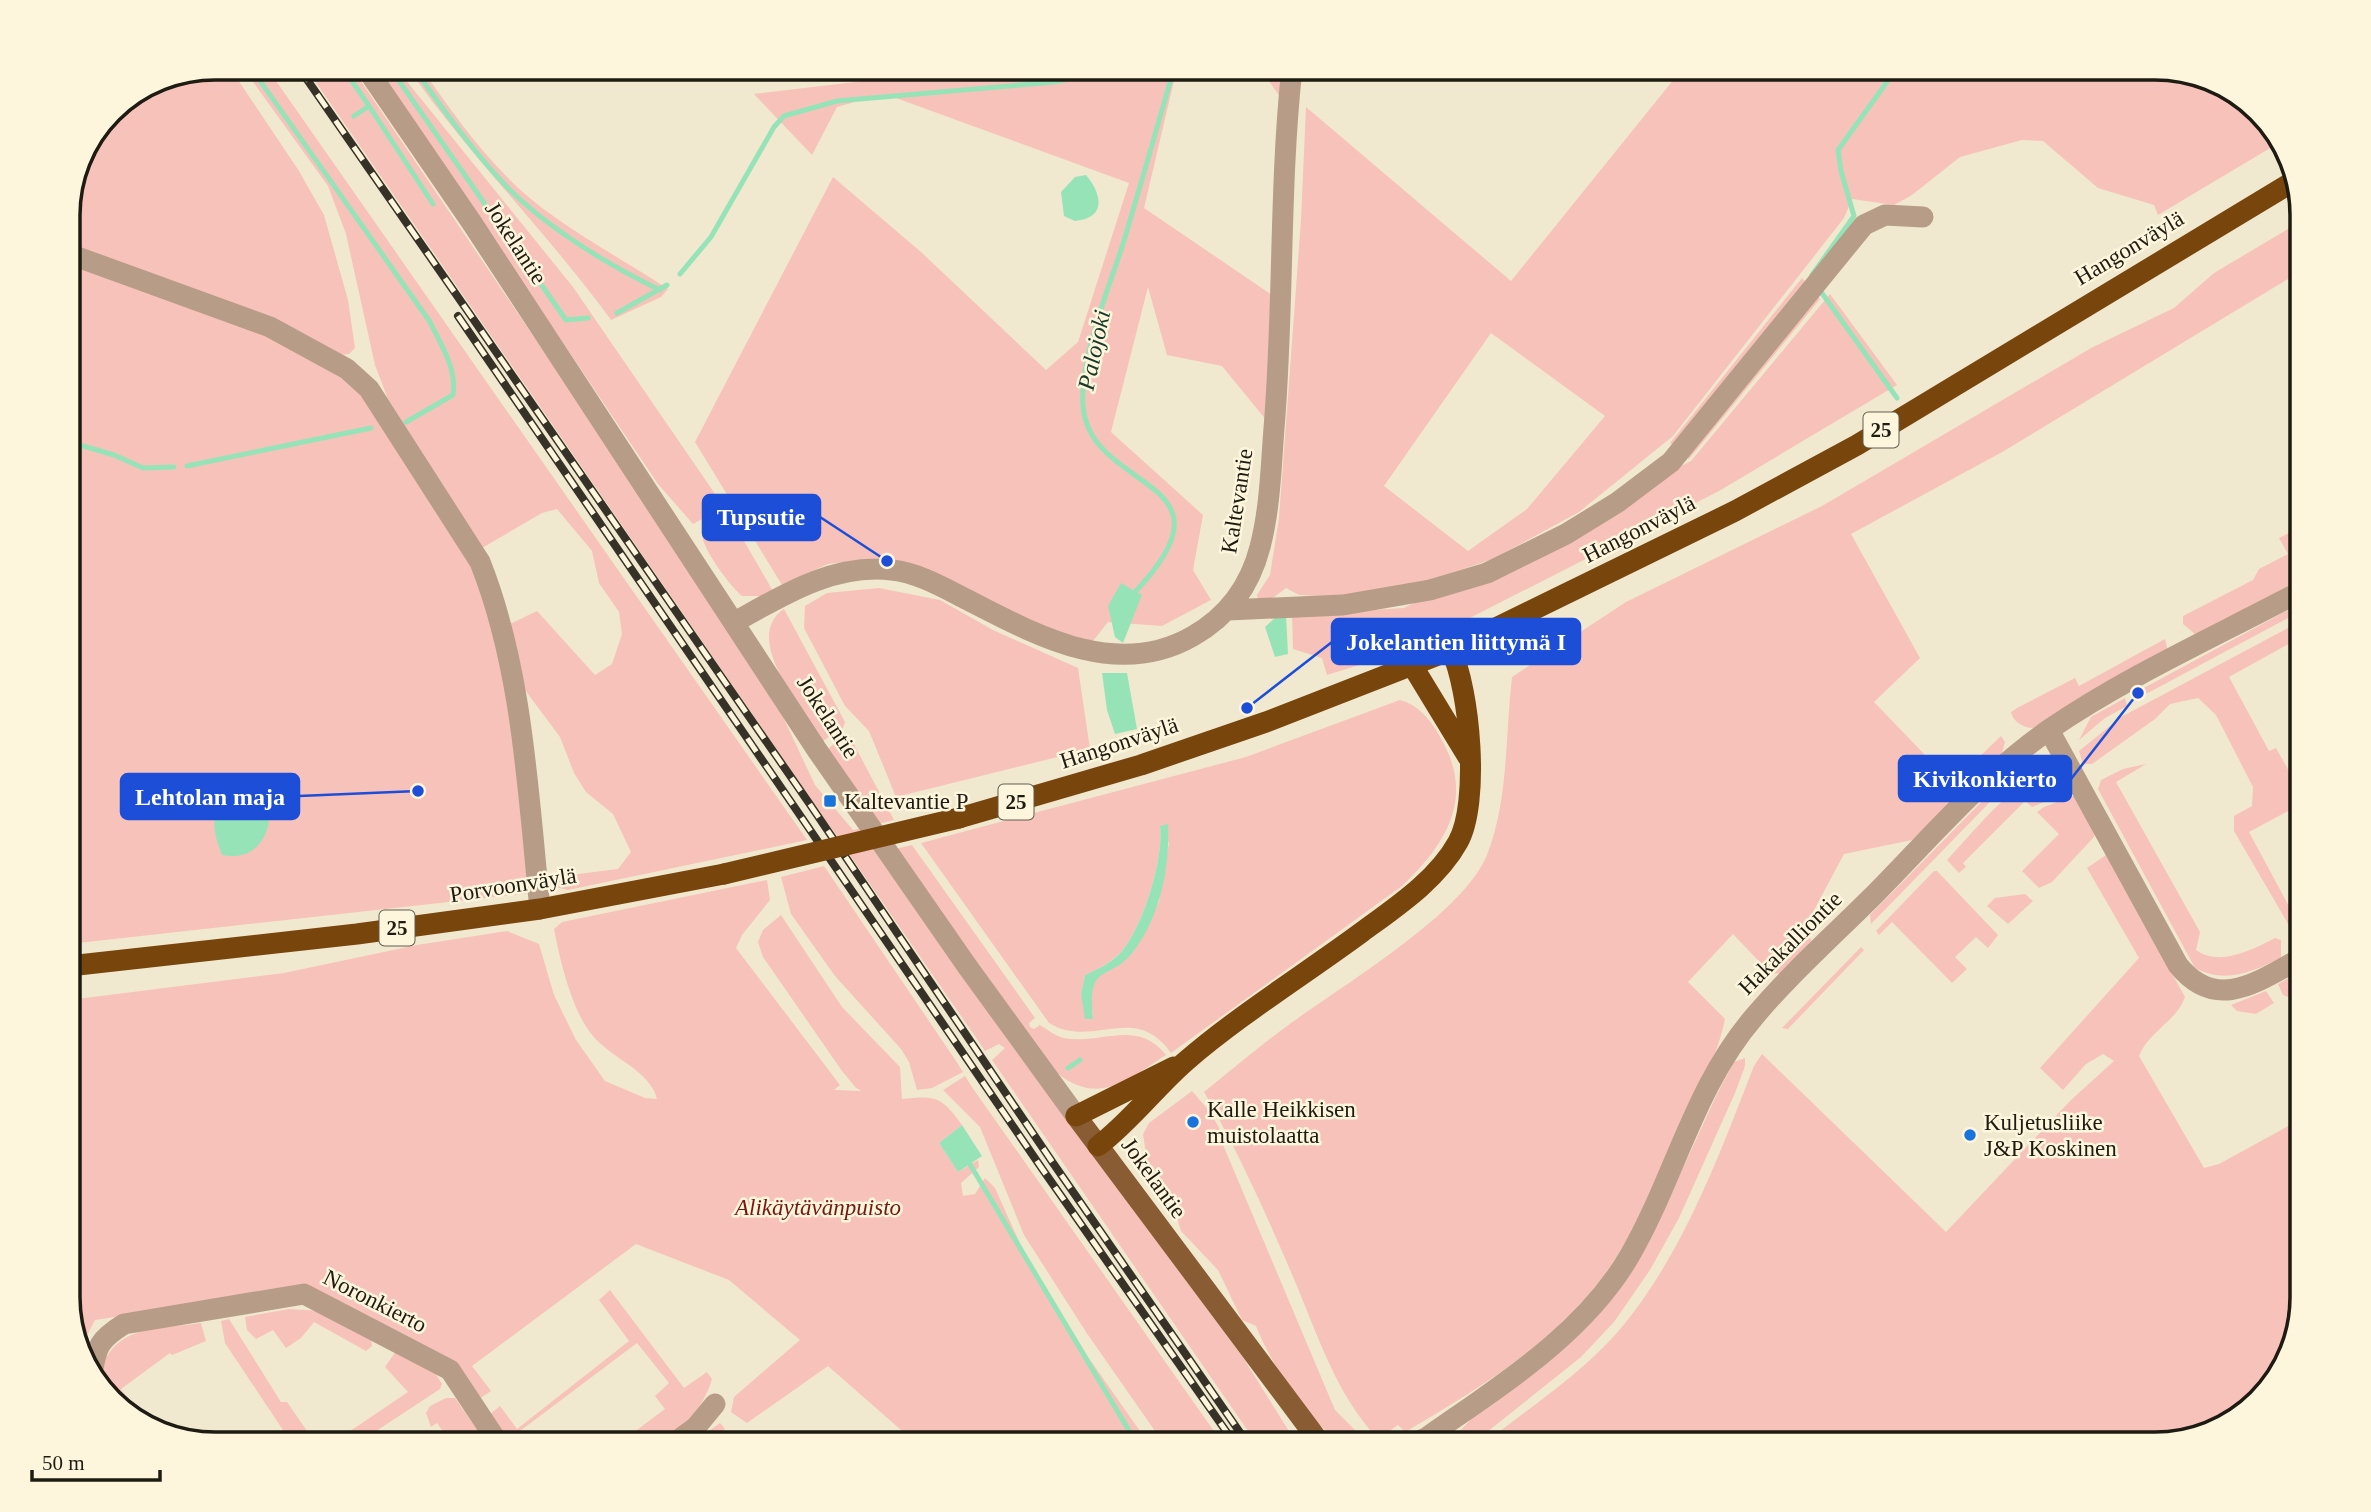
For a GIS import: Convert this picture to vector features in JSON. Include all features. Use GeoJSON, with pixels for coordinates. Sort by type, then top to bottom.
{"type":"FeatureCollection","features":[{"type":"Feature","properties":{"kind":"highway","name":"Hangonväylä"},"geometry":{"type":"LineString","coordinates":[[959,818],[1140,765],[1266,722],[1451,650],[1735,511],[1857,445],[2287,185]]}},
{"type":"Feature","properties":{"kind":"highway"},"geometry":{"type":"LineString","coordinates":[[1076,1116],[1186,1061],[1404,901],[1438,869],[1458,842],[1469,816],[1472,792],[1460,670],[1451,650]]}},
{"type":"Feature","properties":{"kind":"highway"},"geometry":{"type":"LineString","coordinates":[[1412,665],[1468,757]]}},
{"type":"Feature","properties":{"kind":"highway","name":"Porvoonväylä"},"geometry":{"type":"LineString","coordinates":[[81,965],[357,934],[540,909],[724,874],[959,818]]}},
{"type":"Feature","properties":{"kind":"highway"},"geometry":{"type":"LineString","coordinates":[[1098,1146],[1121,1129],[1186,1061]]}},
{"type":"Feature","properties":{"kind":"main road","name":"Jokelantie"},"geometry":{"type":"LineString","coordinates":[[1076,1116],[1312,1432]]}},
{"type":"Feature","properties":{"kind":"street","name":"Jokelantie"},"geometry":{"type":"LineString","coordinates":[[374,80],[472,223],[817,750],[967,966],[1076,1116]]}},
{"type":"Feature","properties":{"kind":"street","name":"Kaltevantie"},"geometry":{"type":"LineString","coordinates":[[735,622],[816,580],[857,570],[892,570],[911,575],[934,583],[1048,640],[1100,653],[1156,652],[1200,632],[1228,610],[1247,584],[1256,561],[1269,487],[1291,80]]}},
{"type":"Feature","properties":{"kind":"street"},"geometry":{"type":"LineString","coordinates":[[1228,610],[1343,605],[1430,590],[1487,573],[1566,534],[1618,502],[1671,462],[1864,225],[1885,215],[1923,217]]}},
{"type":"Feature","properties":{"kind":"street"},"geometry":{"type":"LineString","coordinates":[[81,258],[270,327],[346,369],[369,389],[480,562],[492,592],[520,728],[540,909]]}},
{"type":"Feature","properties":{"kind":"street","name":"Hakakalliontie"},"geometry":{"type":"LineString","coordinates":[[1433,1432],[1540,1354],[1577,1322],[1605,1290],[1628,1259],[1649,1220],[1709,1088],[1754,1017],[1988,779],[2049,730],[2106,696],[2290,597]]}},
{"type":"Feature","properties":{"kind":"street"},"geometry":{"type":"LineString","coordinates":[[2049,730],[2178,965],[2190,979],[2214,991],[2238,989],[2290,963]]}},
{"type":"Feature","properties":{"kind":"street","name":"Noronkierto"},"geometry":{"type":"LineString","coordinates":[[95,1356],[104,1336],[124,1324],[304,1294],[450,1370],[491,1432]]}},
{"type":"Feature","properties":{"kind":"street"},"geometry":{"type":"LineString","coordinates":[[689,1432],[715,1404]]}},
{"type":"Feature","properties":{"kind":"green space"},"geometry":{"type":"Polygon","coordinates":[[[238,80],[299,171],[324,215],[348,300],[355,348],[349,354],[341,355],[297,330],[313,355],[366,398],[447,516],[499,617],[531,893],[81,943],[81,207],[91,164],[108,133],[127,114],[156,94],[198,82],[238,80]]]}},
{"type":"Feature","properties":{"kind":"green space"},"geometry":{"type":"Polygon","coordinates":[[[252,80],[275,80],[807,840],[568,890],[555,887],[547,878],[618,869],[631,852],[613,814],[586,792],[574,773],[560,737],[519,682],[510,624],[537,611],[595,675],[612,664],[622,634],[619,612],[599,583],[592,551],[557,509],[542,513],[482,548],[388,399],[375,365],[346,234],[328,186],[252,80]]]}},
{"type":"Feature","properties":{"kind":"green space"},"geometry":{"type":"Polygon","coordinates":[[[314,80],[360,80],[638,491],[783,717],[815,785],[853,830],[859,829],[1008,1040],[1244,1359],[1290,1432],[1249,1432],[992,1060],[1005,1048],[999,1044],[985,1051],[314,80]]]}},
{"type":"Feature","properties":{"kind":"green space"},"geometry":{"type":"Polygon","coordinates":[[[386,80],[406,80],[573,287],[724,507],[693,524],[658,484],[386,80]]]}},
{"type":"Feature","properties":{"kind":"green space"},"geometry":{"type":"Polygon","coordinates":[[[417,80],[430,80],[473,139],[524,193],[584,237],[668,289],[661,297],[611,320],[417,80]]]}},
{"type":"Feature","properties":{"kind":"green space"},"geometry":{"type":"Polygon","coordinates":[[[872,80],[1174,80],[1144,208],[1272,295],[1267,421],[1222,366],[1167,355],[1148,287],[1111,432],[1203,515],[1193,570],[1211,600],[1162,626],[1108,622],[1093,641],[1046,629],[926,568],[880,558],[828,564],[782,585],[695,442],[833,177],[921,252],[1046,370],[1078,342],[1129,183],[896,98],[858,101],[837,107],[812,155],[754,94],[872,80]]]}},
{"type":"Feature","properties":{"kind":"green space"},"geometry":{"type":"Polygon","coordinates":[[[1268,80],[1281,80],[1280,97],[1268,80]]]}},
{"type":"Feature","properties":{"kind":"green space"},"geometry":{"type":"Polygon","coordinates":[[[1673,80],[2173,82],[2207,91],[2230,103],[2257,127],[2272,147],[2158,215],[2154,205],[2098,188],[2043,141],[2022,140],[1960,157],[1912,195],[1894,205],[1852,199],[1844,218],[1673,436],[1579,512],[1493,559],[1421,583],[1340,597],[1299,595],[1286,588],[1265,604],[1259,603],[1257,595],[1270,575],[1279,518],[1301,220],[1306,107],[1511,281],[1673,80]],[[1491,333],[1384,486],[1468,551],[1527,509],[1605,416],[1491,333]]]}},
{"type":"Feature","properties":{"kind":"green space"},"geometry":{"type":"Polygon","coordinates":[[[2290,228],[2290,278],[2004,451],[1851,534],[1920,658],[1874,702],[1952,783],[2001,736],[2005,742],[2001,756],[1912,840],[1844,854],[1805,927],[1812,942],[1783,974],[1770,973],[1733,934],[1688,982],[1725,1019],[1721,1035],[1704,1081],[1633,1229],[1602,1278],[1560,1324],[1486,1382],[1405,1432],[1398,1425],[1388,1432],[1372,1432],[1339,1384],[1263,1208],[1204,1092],[1283,1029],[1396,950],[1452,902],[1473,878],[1487,855],[1499,812],[1512,677],[1626,602],[1822,506],[2093,347],[2174,308],[2214,273],[2290,228]]]}},
{"type":"Feature","properties":{"kind":"green space"},"geometry":{"type":"Polygon","coordinates":[[[1802,278],[1820,299],[1689,459],[1670,443],[1802,278]]]}},
{"type":"Feature","properties":{"kind":"green space"},"geometry":{"type":"Polygon","coordinates":[[[1830,294],[1897,385],[1719,491],[1407,650],[1327,675],[1322,658],[1293,649],[1292,615],[1404,608],[1691,461],[1830,294]]]}},
{"type":"Feature","properties":{"kind":"green space"},"geometry":{"type":"Polygon","coordinates":[[[729,515],[773,591],[762,596],[742,596],[710,554],[702,530],[729,515]]]}},
{"type":"Feature","properties":{"kind":"green space"},"geometry":{"type":"Polygon","coordinates":[[[2290,532],[2290,585],[2196,635],[2183,624],[2183,616],[2253,580],[2259,569],[2288,554],[2279,538],[2290,532]]]}},
{"type":"Feature","properties":{"kind":"green space"},"geometry":{"type":"Polygon","coordinates":[[[879,588],[940,600],[993,630],[1078,668],[1090,749],[896,797],[869,731],[845,706],[804,628],[805,606],[827,593],[879,588]]]}},
{"type":"Feature","properties":{"kind":"green space"},"geometry":{"type":"Polygon","coordinates":[[[784,609],[845,722],[843,728],[823,741],[791,694],[772,656],[769,638],[772,622],[784,609]]]}},
{"type":"Feature","properties":{"kind":"green space"},"geometry":{"type":"Polygon","coordinates":[[[2290,609],[2290,617],[2146,694],[2142,689],[2290,609]]]}},
{"type":"Feature","properties":{"kind":"green space"},"geometry":{"type":"Polygon","coordinates":[[[2290,627],[2290,643],[2229,677],[2269,751],[2276,748],[2290,773],[2290,810],[2249,832],[2290,908],[2290,927],[2234,831],[2234,816],[2252,806],[2253,787],[2216,715],[2198,698],[2170,704],[2155,719],[2092,764],[2083,764],[2079,751],[2121,717],[2290,627]]]}},
{"type":"Feature","properties":{"kind":"green space"},"geometry":{"type":"Polygon","coordinates":[[[2165,639],[2168,651],[2033,728],[2019,724],[2012,716],[2011,712],[2017,708],[2075,678],[2079,686],[2165,639]]]}},
{"type":"Feature","properties":{"kind":"green space"},"geometry":{"type":"Polygon","coordinates":[[[2125,698],[2127,706],[2105,718],[2079,740],[2091,717],[2125,698]]]}},
{"type":"Feature","properties":{"kind":"green space"},"geometry":{"type":"Polygon","coordinates":[[[1400,700],[1418,709],[1427,718],[1450,757],[1456,798],[1452,817],[1432,852],[1402,886],[1171,1053],[1157,1038],[1143,1030],[1128,1028],[1081,1032],[1065,1030],[1049,1023],[921,843],[1246,757],[1400,700]],[[1160,826],[1159,856],[1155,873],[1144,909],[1130,940],[1118,955],[1085,975],[1081,994],[1093,1018],[1090,991],[1094,979],[1134,951],[1159,902],[1169,843],[1160,826]]]}},
{"type":"Feature","properties":{"kind":"green space"},"geometry":{"type":"Polygon","coordinates":[[[845,734],[849,735],[894,820],[878,824],[828,749],[845,734]]]}},
{"type":"Feature","properties":{"kind":"green space"},"geometry":{"type":"Polygon","coordinates":[[[2146,764],[2116,782],[2200,932],[2196,950],[2205,955],[2225,957],[2246,952],[2275,938],[2281,940],[2281,958],[2249,972],[2228,976],[2206,973],[2195,968],[2098,789],[2101,780],[2123,769],[2146,764]]]}},
{"type":"Feature","properties":{"kind":"green space"},"geometry":{"type":"Polygon","coordinates":[[[2024,766],[2029,767],[1990,802],[1871,924],[1870,915],[2005,778],[2024,766]]]}},
{"type":"Feature","properties":{"kind":"green space"},"geometry":{"type":"Polygon","coordinates":[[[2050,768],[2063,776],[2073,790],[2032,807],[2025,801],[1963,863],[1966,867],[1959,873],[1947,860],[2007,797],[2021,785],[2050,768]]]}},
{"type":"Feature","properties":{"kind":"green space"},"geometry":{"type":"Polygon","coordinates":[[[2076,795],[2095,833],[2094,837],[2052,882],[2039,888],[2022,871],[2059,834],[2037,812],[2076,795]]]}},
{"type":"Feature","properties":{"kind":"green space"},"geometry":{"type":"Polygon","coordinates":[[[912,845],[1035,1018],[1029,1023],[1030,1027],[1034,1029],[1040,1025],[1061,1037],[1078,1039],[1131,1035],[1155,1044],[1166,1055],[1125,1081],[1099,1089],[1085,1088],[1056,1072],[895,849],[912,845]]]}},
{"type":"Feature","properties":{"kind":"green space"},"geometry":{"type":"Polygon","coordinates":[[[2106,855],[2185,997],[2176,1013],[2149,1040],[2139,1056],[2204,1168],[2219,1164],[2290,1125],[2288,1323],[2277,1356],[2257,1385],[2244,1398],[2215,1418],[2190,1427],[2155,1432],[1499,1432],[1585,1365],[1615,1335],[1638,1306],[1660,1274],[1696,1207],[1754,1066],[1762,1054],[1946,1232],[2072,1099],[2114,1061],[2103,1054],[2086,1064],[2063,1090],[2040,1068],[2139,958],[2087,868],[2106,855]]]}},
{"type":"Feature","properties":{"kind":"green space"},"geometry":{"type":"Polygon","coordinates":[[[824,866],[963,1072],[932,1088],[917,1090],[909,1062],[901,1049],[835,976],[791,914],[781,877],[824,866]]]}},
{"type":"Feature","properties":{"kind":"green space"},"geometry":{"type":"Polygon","coordinates":[[[1934,871],[1937,871],[1998,935],[1988,948],[1976,937],[1955,957],[1967,969],[1952,983],[1892,922],[1879,935],[1876,931],[1934,871]]]}},
{"type":"Feature","properties":{"kind":"green space","name":"Alikäytävänpuisto"},"geometry":{"type":"Polygon","coordinates":[[[767,880],[770,900],[742,935],[736,948],[840,1085],[834,1090],[862,1091],[856,1088],[842,1071],[763,957],[758,942],[763,930],[781,915],[842,1007],[900,1067],[902,1099],[931,1098],[943,1103],[955,1116],[962,1125],[939,1143],[958,1172],[978,1160],[979,1167],[961,1183],[963,1196],[975,1194],[985,1178],[995,1188],[1023,1250],[1088,1357],[1141,1432],[903,1432],[828,1366],[747,1423],[731,1412],[734,1397],[800,1340],[729,1280],[636,1244],[472,1366],[491,1391],[479,1399],[312,1287],[95,1320],[87,1336],[81,1305],[81,998],[284,973],[417,945],[507,931],[539,944],[554,995],[576,1040],[605,1081],[645,1098],[657,1099],[647,1080],[601,1044],[579,1014],[568,985],[554,929],[562,922],[767,880]]]}},
{"type":"Feature","properties":{"kind":"green space"},"geometry":{"type":"Polygon","coordinates":[[[2025,894],[2033,901],[2008,924],[1987,906],[1995,898],[2025,894]]]}},
{"type":"Feature","properties":{"kind":"green space"},"geometry":{"type":"Polygon","coordinates":[[[1861,947],[1864,950],[1788,1029],[1782,1028],[1861,947]]]}},
{"type":"Feature","properties":{"kind":"green space"},"geometry":{"type":"Polygon","coordinates":[[[2290,977],[2290,996],[2283,995],[2278,984],[2290,977]]]}},
{"type":"Feature","properties":{"kind":"green space"},"geometry":{"type":"Polygon","coordinates":[[[2266,991],[2274,1003],[2256,1014],[2237,1011],[2231,1005],[2266,991]]]}},
{"type":"Feature","properties":{"kind":"green space"},"geometry":{"type":"Polygon","coordinates":[[[1745,1058],[1745,1066],[1735,1093],[1679,1218],[1650,1270],[1614,1322],[1581,1357],[1487,1432],[1459,1432],[1653,1233],[1734,1062],[1745,1058]]]}},
{"type":"Feature","properties":{"kind":"green space"},"geometry":{"type":"Polygon","coordinates":[[[965,1076],[1215,1432],[1156,1432],[1086,1332],[1024,1235],[980,1127],[943,1090],[965,1076]]]}},
{"type":"Feature","properties":{"kind":"green space"},"geometry":{"type":"Polygon","coordinates":[[[1192,1091],[1211,1113],[1224,1137],[1221,1140],[1335,1410],[1357,1432],[1327,1432],[1302,1405],[1270,1356],[1256,1326],[1242,1320],[1218,1270],[1181,1231],[1176,1215],[1162,1203],[1148,1167],[1143,1134],[1149,1123],[1192,1091]]]}},
{"type":"Feature","properties":{"kind":"green space"},"geometry":{"type":"Polygon","coordinates":[[[610,1290],[684,1388],[707,1372],[712,1379],[709,1388],[692,1417],[677,1432],[634,1432],[665,1409],[655,1396],[669,1383],[637,1343],[519,1432],[502,1432],[489,1415],[500,1406],[517,1429],[629,1341],[599,1300],[610,1290]]]}},
{"type":"Feature","properties":{"kind":"green space"},"geometry":{"type":"Polygon","coordinates":[[[289,1309],[321,1311],[371,1338],[372,1346],[366,1351],[314,1322],[301,1338],[286,1348],[273,1330],[256,1339],[247,1330],[245,1317],[289,1309]]]}},
{"type":"Feature","properties":{"kind":"green space"},"geometry":{"type":"Polygon","coordinates":[[[229,1319],[281,1402],[287,1402],[308,1432],[280,1432],[283,1430],[225,1343],[221,1321],[229,1319]]]}},
{"type":"Feature","properties":{"kind":"green space"},"geometry":{"type":"Polygon","coordinates":[[[201,1323],[206,1341],[172,1355],[170,1353],[121,1389],[126,1397],[108,1379],[102,1369],[104,1362],[113,1348],[124,1339],[151,1329],[201,1323]]]}},
{"type":"Feature","properties":{"kind":"green space"},"geometry":{"type":"Polygon","coordinates":[[[396,1351],[435,1373],[442,1384],[440,1389],[375,1432],[349,1432],[408,1392],[385,1367],[396,1351]]]}},
{"type":"Feature","properties":{"kind":"green space"},"geometry":{"type":"Polygon","coordinates":[[[446,1398],[455,1398],[479,1432],[443,1432],[437,1423],[431,1427],[426,1413],[430,1406],[446,1398]]]}},
{"type":"Feature","properties":{"kind":"green space"},"geometry":{"type":"Polygon","coordinates":[[[720,1423],[725,1429],[721,1432],[708,1432],[720,1423]]]}},
{"type":"Feature","properties":{"kind":"shaded area"},"geometry":{"type":"Polygon","coordinates":[[[1086,175],[1096,190],[1097,210],[1085,219],[1075,221],[1064,216],[1061,192],[1075,177],[1086,175]]]}},
{"type":"Feature","properties":{"kind":"shaded area"},"geometry":{"type":"Polygon","coordinates":[[[1121,583],[1142,595],[1123,643],[1115,637],[1108,606],[1121,583]]]}},
{"type":"Feature","properties":{"kind":"shaded area"},"geometry":{"type":"Polygon","coordinates":[[[1286,615],[1288,654],[1275,657],[1265,627],[1277,616],[1286,615]]]}},
{"type":"Feature","properties":{"kind":"shaded area"},"geometry":{"type":"Polygon","coordinates":[[[1102,673],[1127,673],[1137,729],[1115,734],[1107,710],[1102,673]]]}},
{"type":"Feature","properties":{"kind":"shaded area"},"geometry":{"type":"Polygon","coordinates":[[[240,796],[253,801],[260,809],[269,821],[267,830],[259,844],[247,853],[222,855],[214,827],[217,812],[240,796]]]}},
{"type":"Feature","properties":{"kind":"shaded area"},"geometry":{"type":"Polygon","coordinates":[[[1168,824],[1165,872],[1152,920],[1136,948],[1126,959],[1097,979],[1092,1000],[1093,1019],[1085,1019],[1081,994],[1085,975],[1114,959],[1130,940],[1144,909],[1155,873],[1159,856],[1160,826],[1168,824]]]}},
{"type":"Feature","properties":{"kind":"shaded area"},"geometry":{"type":"Polygon","coordinates":[[[962,1125],[982,1156],[958,1172],[939,1143],[962,1125]]]}},
{"type":"Feature","properties":{"kind":"waterway"},"geometry":{"type":"LineString","coordinates":[[259,80],[430,322],[447,357],[453,375],[453,395],[406,422]]}},
{"type":"Feature","properties":{"kind":"waterway"},"geometry":{"type":"LineString","coordinates":[[351,80],[369,106]]}},
{"type":"Feature","properties":{"kind":"waterway"},"geometry":{"type":"LineString","coordinates":[[398,80],[566,320],[588,318]]}},
{"type":"Feature","properties":{"kind":"waterway"},"geometry":{"type":"LineString","coordinates":[[423,80],[469,143],[522,201],[579,244],[660,290]]}},
{"type":"Feature","properties":{"kind":"waterway"},"geometry":{"type":"LineString","coordinates":[[680,274],[711,237],[774,127],[784,116],[837,101],[1064,80]]}},
{"type":"Feature","properties":{"kind":"waterway","name":"Palojoki"},"geometry":{"type":"LineString","coordinates":[[1133,594],[1164,556],[1174,527],[1169,506],[1153,489],[1110,456],[1092,435],[1083,406],[1083,388],[1090,347],[1171,80]]}},
{"type":"Feature","properties":{"kind":"waterway"},"geometry":{"type":"LineString","coordinates":[[1812,275],[1854,216],[1838,150],[1888,80]]}},
{"type":"Feature","properties":{"kind":"waterway"},"geometry":{"type":"LineString","coordinates":[[354,116],[369,106],[433,204]]}},
{"type":"Feature","properties":{"kind":"waterway"},"geometry":{"type":"LineString","coordinates":[[617,313],[667,285]]}},
{"type":"Feature","properties":{"kind":"waterway"},"geometry":{"type":"LineString","coordinates":[[1819,289],[1897,398]]}},
{"type":"Feature","properties":{"kind":"waterway"},"geometry":{"type":"LineString","coordinates":[[187,466],[371,428]]}},
{"type":"Feature","properties":{"kind":"waterway"},"geometry":{"type":"LineString","coordinates":[[81,445],[114,455],[143,468],[174,467]]}},
{"type":"Feature","properties":{"kind":"waterway"},"geometry":{"type":"LineString","coordinates":[[1068,1068],[1080,1060]]}},
{"type":"Feature","properties":{"kind":"waterway"},"geometry":{"type":"LineString","coordinates":[[968,1161],[1130,1432]]}},
{"type":"Feature","properties":{"kind":"railway"},"geometry":{"type":"LineString","coordinates":[[307,80],[809,803],[1240,1432]]}},
{"type":"Feature","properties":{"kind":"railway"},"geometry":{"type":"LineString","coordinates":[[458,316],[1043,1170],[1227,1432]]}},
{"type":"Feature","properties":{"kind":"place","name":"Tupsutie"},"geometry":{"type":"Point","coordinates":[887,561]}},
{"type":"Feature","properties":{"kind":"place","name":"Kivikonkierto"},"geometry":{"type":"Point","coordinates":[2138,693]}},
{"type":"Feature","properties":{"kind":"place","name":"Jokelantien liittymä I"},"geometry":{"type":"Point","coordinates":[1247,708]}},
{"type":"Feature","properties":{"kind":"place","name":"Lehtolan maja"},"geometry":{"type":"Point","coordinates":[418,791]}},
{"type":"Feature","properties":{"kind":"place","name":"Kaltevantie P"},"geometry":{"type":"Point","coordinates":[830,801]}},
{"type":"Feature","properties":{"kind":"place","name":"Kalle Heikkisen muistolaatta"},"geometry":{"type":"Point","coordinates":[1193,1122]}},
{"type":"Feature","properties":{"kind":"place","name":"Kuljetusliike J&P Koskinen"},"geometry":{"type":"Point","coordinates":[1970,1135]}}]}
